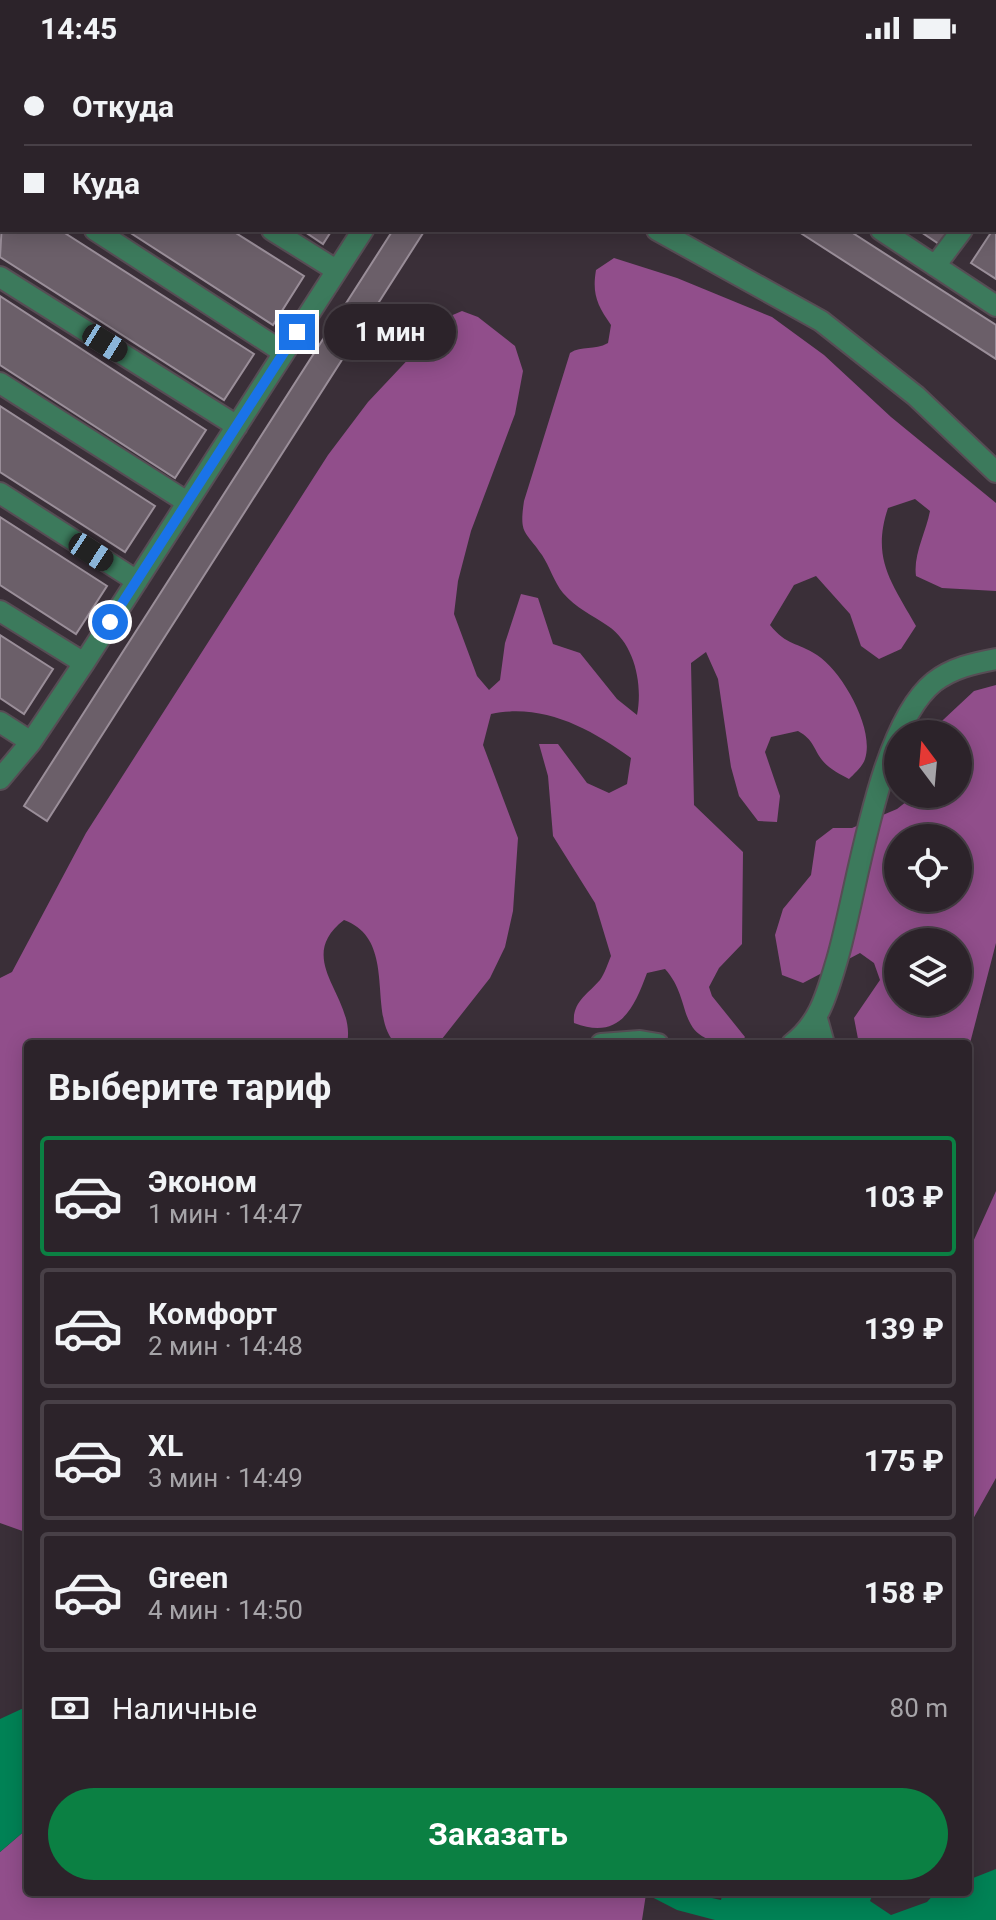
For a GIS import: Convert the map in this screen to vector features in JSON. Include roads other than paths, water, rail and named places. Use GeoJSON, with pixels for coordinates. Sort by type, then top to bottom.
{"type":"FeatureCollection","features":[{"type":"Feature","properties":{"kind":"street"},"geometry":{"type":"LineString","coordinates":[[98,232],[283,352]]}},
{"type":"Feature","properties":{"kind":"street"},"geometry":{"type":"LineString","coordinates":[[275,232],[336,270]]}},
{"type":"Feature","properties":{"kind":"street"},"geometry":{"type":"LineString","coordinates":[[0,779],[31,742],[84,663],[362,232]]}},
{"type":"Feature","properties":{"kind":"street"},"geometry":{"type":"LineString","coordinates":[[661,232],[821,321],[916,396],[996,472]]}},
{"type":"Feature","properties":{"kind":"street"},"geometry":{"type":"LineString","coordinates":[[884,232],[996,306]]}},
{"type":"Feature","properties":{"kind":"street"},"geometry":{"type":"LineString","coordinates":[[935,266],[960,232]]}},
{"type":"Feature","properties":{"kind":"street"},"geometry":{"type":"LineString","coordinates":[[0,277],[237,426]]}},
{"type":"Feature","properties":{"kind":"street"},"geometry":{"type":"LineString","coordinates":[[0,383],[187,502]]}},
{"type":"Feature","properties":{"kind":"street"},"geometry":{"type":"LineString","coordinates":[[0,493],[137,581]]}},
{"type":"Feature","properties":{"kind":"street"},"geometry":{"type":"LineString","coordinates":[[0,611],[84,663]]}},
{"type":"Feature","properties":{"kind":"street"},"geometry":{"type":"LineString","coordinates":[[796,1040],[817,1019],[843,938],[884,772],[904,717],[933,683],[951,671],[996,659]]}},
{"type":"Feature","properties":{"kind":"street"},"geometry":{"type":"LineString","coordinates":[[0,722],[31,742]]}},
{"type":"Feature","properties":{"kind":"street"},"geometry":{"type":"LineString","coordinates":[[817,1019],[823,1040]]}}]}
